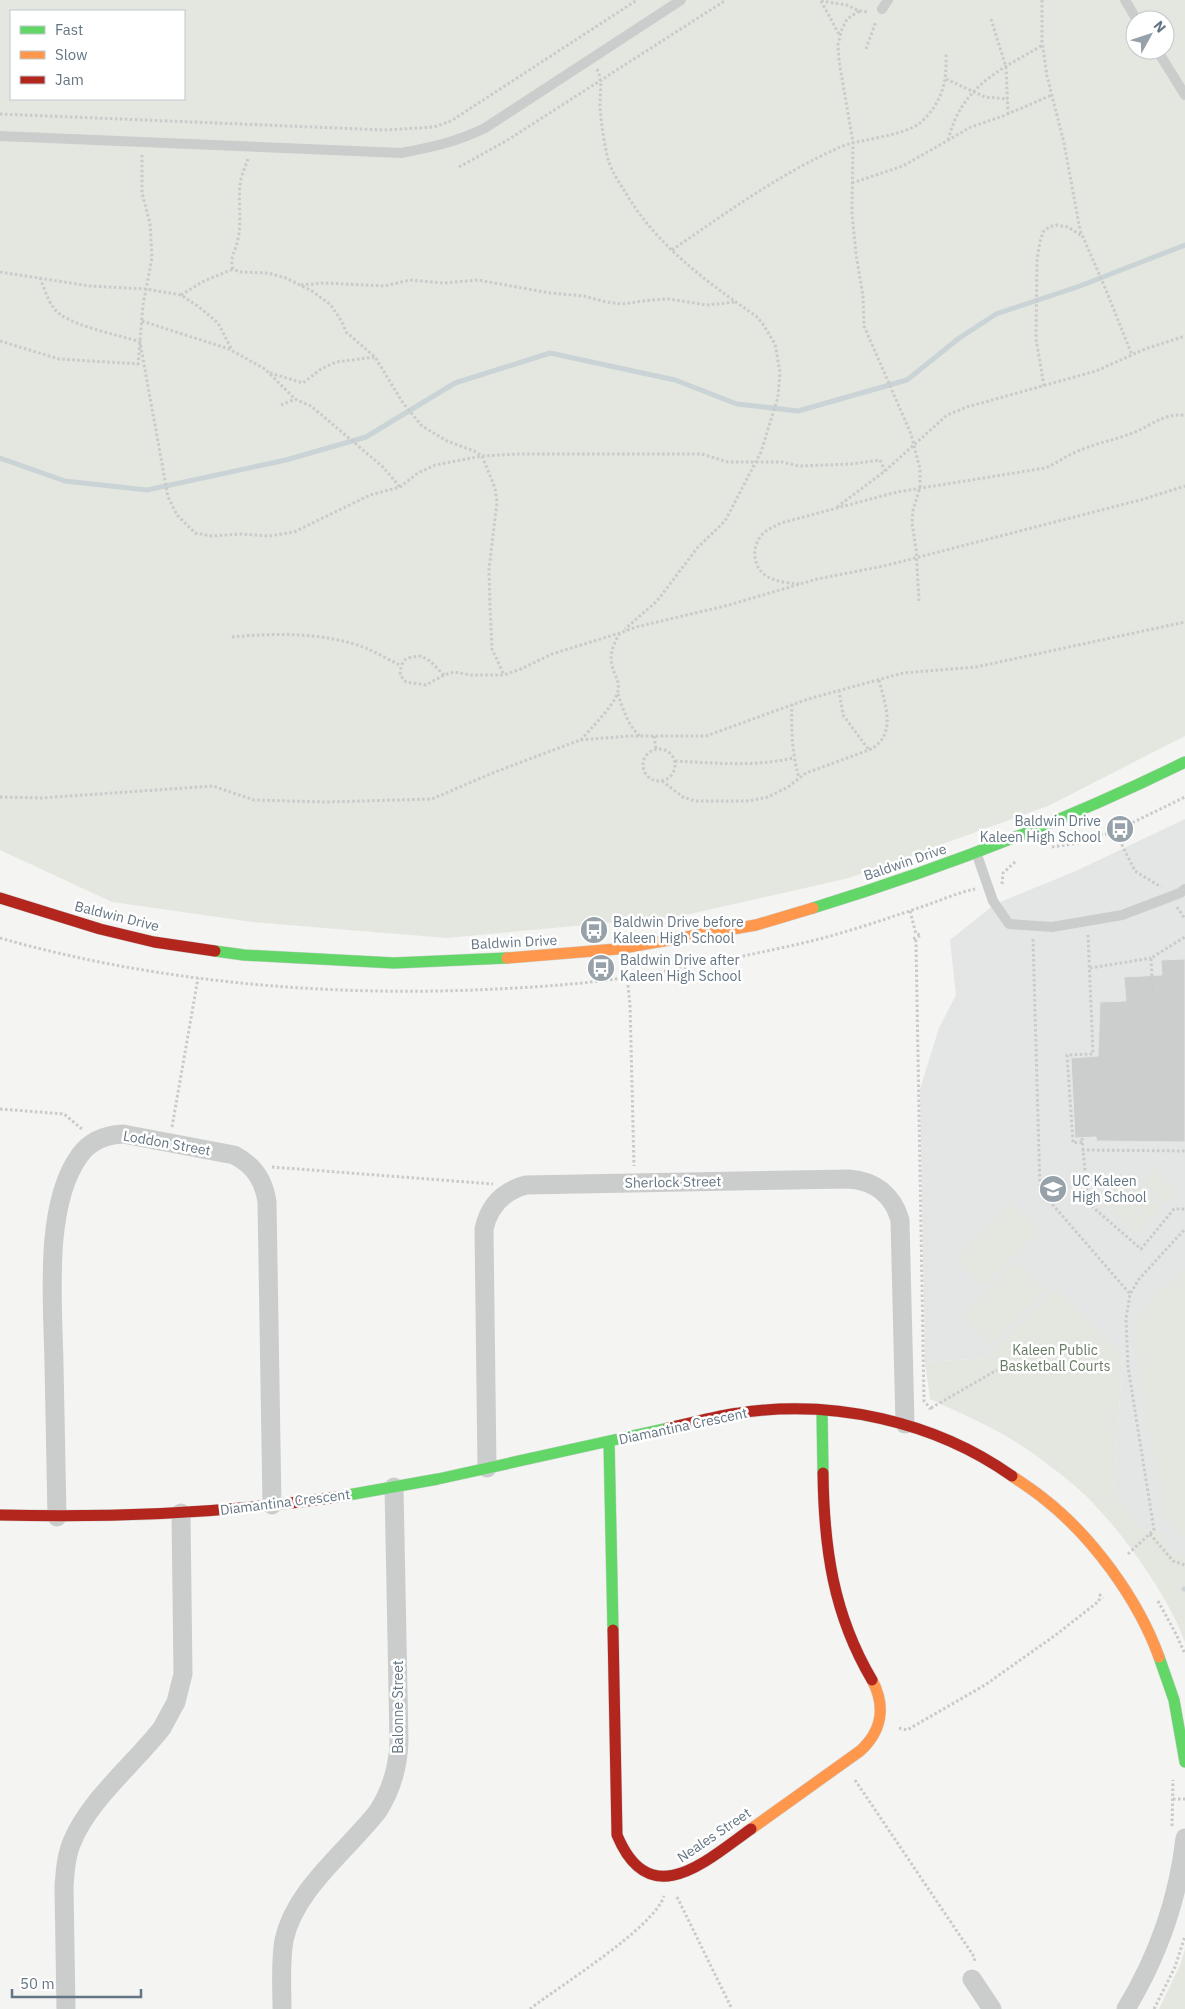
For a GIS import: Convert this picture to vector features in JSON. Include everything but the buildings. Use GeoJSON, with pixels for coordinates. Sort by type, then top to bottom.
{"type":"FeatureCollection","features":[{"type":"Feature","properties":{"kind":"street","name":"Baldwin Drive"},"geometry":{"type":"LineString","coordinates":[[0,898],[100,929],[154,942],[244,954],[394,963],[542,956],[617,949],[756,925],[835,901],[976,853],[1124,792],[1185,762]]}},
{"type":"Feature","properties":{"kind":"street","name":"Loddon Street"},"geometry":{"type":"LineString","coordinates":[[57,1517],[53,1247],[55,1226],[66,1183],[79,1156],[98,1139],[114,1134],[131,1135],[234,1155],[249,1164],[264,1185],[267,1202],[272,1505]]}},
{"type":"Feature","properties":{"kind":"street","name":"Sherlock Street"},"geometry":{"type":"LineString","coordinates":[[488,1468],[483,1237],[488,1214],[504,1195],[518,1187],[534,1185],[849,1179],[867,1182],[882,1190],[889,1196],[898,1212],[901,1229],[905,1424]]}},
{"type":"Feature","properties":{"kind":"street","name":"Diamantina Crescent"},"geometry":{"type":"LineString","coordinates":[[0,1515],[57,1517],[181,1513],[272,1505],[394,1487],[739,1413],[794,1409],[822,1410],[850,1413],[905,1424],[958,1444],[983,1456],[1030,1487],[1073,1524],[1092,1544],[1122,1584],[1140,1614],[1163,1665],[1179,1719],[1185,1762]]}},
{"type":"Feature","properties":{"kind":"street"},"geometry":{"type":"LineString","coordinates":[[822,1410],[824,1520],[829,1569],[841,1616],[850,1638],[877,1689],[881,1706],[880,1723]]}},
{"type":"Feature","properties":{"kind":"street","name":"Neales Street"},"geometry":{"type":"LineString","coordinates":[[609,1441],[617,1835],[623,1851],[634,1864],[649,1873],[670,1877],[682,1875],[698,1867],[866,1745],[880,1723]]}},
{"type":"Feature","properties":{"kind":"street","name":"Balonne Street"},"geometry":{"type":"LineString","coordinates":[[282,2009],[282,1953],[289,1924],[295,1911],[312,1887],[378,1811],[389,1792],[396,1771],[399,1742],[394,1487]]}},
{"type":"Feature","properties":{"kind":"street"},"geometry":{"type":"LineString","coordinates":[[66,2009],[64,1887],[71,1843],[85,1817],[162,1728],[173,1709],[180,1688],[183,1659],[181,1513]]}},
{"type":"Feature","properties":{"kind":"street"},"geometry":{"type":"LineString","coordinates":[[1126,2009],[1150,1965],[1167,1921],[1177,1886],[1178,1835]]}},
{"type":"Feature","properties":{"kind":"street"},"geometry":{"type":"LineString","coordinates":[[972,1979],[992,2009]]}},
{"type":"Feature","properties":{"kind":"lane"},"geometry":{"type":"LineString","coordinates":[[0,136],[401,154],[437,147],[459,140],[485,128],[681,0]]}},
{"type":"Feature","properties":{"kind":"lane"},"geometry":{"type":"LineString","coordinates":[[882,9],[888,0]]}},
{"type":"Feature","properties":{"kind":"lane"},"geometry":{"type":"LineString","coordinates":[[1163,60],[1185,94]]}},
{"type":"Feature","properties":{"kind":"lane"},"geometry":{"type":"LineString","coordinates":[[976,853],[993,901],[1009,924],[1052,927],[1122,915],[1171,897],[1185,889]]}},
{"type":"Feature","properties":{"kind":"path"},"geometry":{"type":"LineString","coordinates":[[0,114],[385,130],[434,127],[451,121],[637,0]]}},
{"type":"Feature","properties":{"kind":"path"},"geometry":{"type":"LineString","coordinates":[[459,167],[506,141],[726,0]]}},
{"type":"Feature","properties":{"kind":"path"},"geometry":{"type":"LineString","coordinates":[[820,0],[846,5],[859,11],[867,12],[882,9]]}},
{"type":"Feature","properties":{"kind":"path"},"geometry":{"type":"LineString","coordinates":[[820,0],[840,36]]}},
{"type":"Feature","properties":{"kind":"path"},"geometry":{"type":"LineString","coordinates":[[1042,0],[1043,45],[1047,76],[1064,143],[1083,236],[1132,355]]}},
{"type":"Feature","properties":{"kind":"path"},"geometry":{"type":"LineString","coordinates":[[866,49],[882,9]]}},
{"type":"Feature","properties":{"kind":"path"},"geometry":{"type":"LineString","coordinates":[[859,11],[847,19],[838,44],[839,61],[853,142],[852,214],[856,254],[863,296],[864,326],[914,445],[920,469],[920,487],[913,510],[912,523],[919,601]]}},
{"type":"Feature","properties":{"kind":"path"},"geometry":{"type":"LineString","coordinates":[[991,19],[1006,66],[1008,114]]}},
{"type":"Feature","properties":{"kind":"path"},"geometry":{"type":"LineString","coordinates":[[947,140],[953,120],[978,86],[1006,66],[1043,45]]}},
{"type":"Feature","properties":{"kind":"path"},"geometry":{"type":"LineString","coordinates":[[672,250],[758,190],[800,167],[853,142],[903,131],[920,123],[931,110],[943,90],[946,79],[946,53]]}},
{"type":"Feature","properties":{"kind":"path"},"geometry":{"type":"LineString","coordinates":[[592,58],[599,73],[600,106],[609,162],[640,216],[699,275],[756,316],[764,324],[774,344],[780,372],[778,396],[761,452],[725,521],[698,547],[658,601],[620,633],[614,643],[611,655],[612,667],[618,681],[618,693],[630,724],[640,736]]}},
{"type":"Feature","properties":{"kind":"path"},"geometry":{"type":"LineString","coordinates":[[946,79],[985,97],[1008,99]]}},
{"type":"Feature","properties":{"kind":"path"},"geometry":{"type":"LineString","coordinates":[[852,183],[903,166],[971,127],[1052,96]]}},
{"type":"Feature","properties":{"kind":"path"},"geometry":{"type":"LineString","coordinates":[[138,364],[146,289],[152,258],[150,223],[142,193],[141,142]]}},
{"type":"Feature","properties":{"kind":"path"},"geometry":{"type":"LineString","coordinates":[[233,269],[231,262],[232,252],[238,240],[241,206],[240,185],[253,147]]}},
{"type":"Feature","properties":{"kind":"path"},"geometry":{"type":"LineString","coordinates":[[1044,386],[1036,339],[1037,260],[1040,242],[1043,232],[1049,227],[1056,225],[1068,227],[1083,236]]}},
{"type":"Feature","properties":{"kind":"path"},"geometry":{"type":"LineString","coordinates":[[181,295],[233,269],[240,272],[268,273],[301,285],[331,305],[346,332],[375,357],[403,403],[422,426],[447,441],[474,450],[482,456],[495,488],[497,502],[489,569],[490,608],[492,649],[504,675]]}},
{"type":"Feature","properties":{"kind":"path"},"geometry":{"type":"LineString","coordinates":[[0,272],[90,286],[146,289],[181,295],[218,323],[233,352]]}},
{"type":"Feature","properties":{"kind":"path"},"geometry":{"type":"LineString","coordinates":[[40,278],[53,308],[59,314],[90,329],[140,342]]}},
{"type":"Feature","properties":{"kind":"path"},"geometry":{"type":"LineString","coordinates":[[301,285],[324,283],[384,286],[410,280],[444,283],[478,280],[550,293],[584,296],[622,304],[669,299],[707,305],[735,302]]}},
{"type":"Feature","properties":{"kind":"path"},"geometry":{"type":"LineString","coordinates":[[142,321],[233,352],[269,373],[303,384],[321,369],[336,362],[375,357]]}},
{"type":"Feature","properties":{"kind":"path"},"geometry":{"type":"LineString","coordinates":[[835,509],[885,471],[947,415],[1096,371],[1132,355],[1185,336]]}},
{"type":"Feature","properties":{"kind":"path"},"geometry":{"type":"LineString","coordinates":[[0,341],[59,358],[144,364]]}},
{"type":"Feature","properties":{"kind":"path"},"geometry":{"type":"LineString","coordinates":[[140,342],[168,497],[177,515],[195,533],[212,536],[241,534],[268,536],[294,532],[370,495],[400,487],[418,473],[436,465],[482,456],[518,454],[702,454],[728,462],[782,462],[799,466],[825,466],[880,460],[885,471]]}},
{"type":"Feature","properties":{"kind":"path"},"geometry":{"type":"LineString","coordinates":[[269,373],[295,399],[311,406],[383,467],[400,487]]}},
{"type":"Feature","properties":{"kind":"path"},"geometry":{"type":"LineString","coordinates":[[281,404],[295,399]]}},
{"type":"Feature","properties":{"kind":"path"},"geometry":{"type":"LineString","coordinates":[[799,585],[774,580],[766,576],[759,569],[755,560],[757,543],[766,531],[781,523],[920,487],[1045,468],[1076,452],[1135,432],[1157,419],[1185,414]]}},
{"type":"Feature","properties":{"kind":"path"},"geometry":{"type":"LineString","coordinates":[[444,675],[430,661],[421,656],[406,659],[400,665],[400,675],[406,682],[417,685],[426,685],[454,672],[472,675],[504,675],[552,654],[620,633],[636,626],[729,605],[799,585],[1144,499],[1185,486]]}},
{"type":"Feature","properties":{"kind":"path"},"geometry":{"type":"LineString","coordinates":[[0,797],[41,798],[212,786],[254,800],[326,802],[432,799],[580,740],[640,736],[706,736],[792,704],[903,673],[976,667],[1185,622]]}},
{"type":"Feature","properties":{"kind":"path"},"geometry":{"type":"LineString","coordinates":[[232,637],[260,634],[310,635],[365,648],[400,665]]}},
{"type":"Feature","properties":{"kind":"path"},"geometry":{"type":"LineString","coordinates":[[662,781],[674,772],[675,761],[670,752],[656,748],[646,754],[643,765],[644,770],[651,779],[662,781],[683,797],[695,801],[719,802],[749,801],[768,797],[788,787],[806,773],[875,747],[888,729],[888,717],[879,680]]}},
{"type":"Feature","properties":{"kind":"path"},"geometry":{"type":"LineString","coordinates":[[839,690],[843,715],[868,750]]}},
{"type":"Feature","properties":{"kind":"path"},"geometry":{"type":"LineString","coordinates":[[580,740],[618,693]]}},
{"type":"Feature","properties":{"kind":"path"},"geometry":{"type":"LineString","coordinates":[[792,704],[793,758],[799,778]]}},
{"type":"Feature","properties":{"kind":"path"},"geometry":{"type":"LineString","coordinates":[[654,736],[656,748]]}},
{"type":"Feature","properties":{"kind":"path"},"geometry":{"type":"LineString","coordinates":[[675,761],[747,765],[772,763],[793,758]]}},
{"type":"Feature","properties":{"kind":"path"},"geometry":{"type":"LineString","coordinates":[[1116,831],[1134,871],[1166,890],[1185,919]]}},
{"type":"Feature","properties":{"kind":"path"},"geometry":{"type":"LineString","coordinates":[[910,911],[916,934],[921,935],[913,939],[916,941],[924,1401],[930,1408]]}},
{"type":"Feature","properties":{"kind":"path"},"geometry":{"type":"LineString","coordinates":[[1088,921],[1093,1054],[1067,1055],[1073,1143],[1082,1140],[1088,1203],[1141,1249],[1174,1210],[1185,1209]]}},
{"type":"Feature","properties":{"kind":"path"},"geometry":{"type":"LineString","coordinates":[[1032,926],[1040,1190],[1130,1294]]}},
{"type":"Feature","properties":{"kind":"path"},"geometry":{"type":"LineString","coordinates":[[1090,968],[1152,958],[1185,937]]}},
{"type":"Feature","properties":{"kind":"path"},"geometry":{"type":"LineString","coordinates":[[617,949],[621,974],[627,977],[630,1004],[634,1183]]}},
{"type":"Feature","properties":{"kind":"path"},"geometry":{"type":"LineString","coordinates":[[1152,958],[1153,996]]}},
{"type":"Feature","properties":{"kind":"path"},"geometry":{"type":"LineString","coordinates":[[170,1142],[198,978]]}},
{"type":"Feature","properties":{"kind":"path"},"geometry":{"type":"LineString","coordinates":[[0,1109],[64,1114],[84,1132],[87,1148]]}},
{"type":"Feature","properties":{"kind":"path"},"geometry":{"type":"LineString","coordinates":[[1082,1150],[1185,1151]]}},
{"type":"Feature","properties":{"kind":"path"},"geometry":{"type":"LineString","coordinates":[[255,1170],[266,1166],[488,1183],[499,1186],[504,1195]]}},
{"type":"Feature","properties":{"kind":"path"},"geometry":{"type":"LineString","coordinates":[[1128,1554],[1154,1530],[1128,1368],[1126,1319],[1130,1294],[1139,1279],[1185,1229]]}},
{"type":"Feature","properties":{"kind":"path"},"geometry":{"type":"LineString","coordinates":[[923,1430],[930,1408],[998,1370]]}},
{"type":"Feature","properties":{"kind":"path"},"geometry":{"type":"LineString","coordinates":[[1150,1534],[1173,1561],[1185,1565]]}},
{"type":"Feature","properties":{"kind":"path"},"geometry":{"type":"LineString","coordinates":[[880,1723],[907,1730],[932,1716],[985,1685],[1015,1664],[1099,1601],[1100,1596],[1108,1601],[1106,1596],[1122,1584]]}},
{"type":"Feature","properties":{"kind":"path"},"geometry":{"type":"LineString","coordinates":[[1157,1599],[1185,1654]]}},
{"type":"Feature","properties":{"kind":"path"},"geometry":{"type":"LineString","coordinates":[[843,1763],[975,1958],[972,1979]]}},
{"type":"Feature","properties":{"kind":"path"},"geometry":{"type":"LineString","coordinates":[[1173,1777],[1173,1799],[1178,1835]]}},
{"type":"Feature","properties":{"kind":"path"},"geometry":{"type":"LineString","coordinates":[[1173,1799],[1185,1799]]}},
{"type":"Feature","properties":{"kind":"path"},"geometry":{"type":"LineString","coordinates":[[530,2009],[635,1932],[652,1915],[662,1901],[670,1877]]}},
{"type":"Feature","properties":{"kind":"path"},"geometry":{"type":"LineString","coordinates":[[670,1877],[672,1886],[732,2009]]}},
{"type":"Feature","properties":{"kind":"path"},"geometry":{"type":"LineString","coordinates":[[1154,2009],[1175,1967],[1185,1936]]}},
{"type":"Feature","properties":{"kind":"shaded area","name":"UC Kaleen High School"},"geometry":{"type":"Polygon","coordinates":[[[1185,819],[1185,1558],[1176,1556],[1157,1532],[1141,1529],[1113,1492],[1123,1357],[986,1358],[925,1362],[920,1089],[939,1028],[956,995],[950,940],[995,904],[1076,871],[1185,819]]]}},
{"type":"Feature","properties":{"kind":"green space"},"geometry":{"type":"Polygon","coordinates":[[[0,0],[1185,0],[1185,736],[1048,806],[849,878],[681,916],[447,938],[252,922],[112,902],[0,850],[0,0]]]}},
{"type":"Feature","properties":{"kind":"green space"},"geometry":{"type":"Polygon","coordinates":[[[1153,1170],[1177,1193],[1166,1204],[1142,1183],[1153,1170]]]}},
{"type":"Feature","properties":{"kind":"green space"},"geometry":{"type":"Polygon","coordinates":[[[1122,1175],[1134,1186],[1113,1210],[1100,1199],[1122,1175]]]}},
{"type":"Feature","properties":{"kind":"green space"},"geometry":{"type":"Polygon","coordinates":[[[1140,1187],[1162,1208],[1151,1219],[1129,1199],[1140,1187]]]}},
{"type":"Feature","properties":{"kind":"green space"},"geometry":{"type":"Polygon","coordinates":[[[1126,1202],[1148,1222],[1137,1234],[1115,1214],[1126,1202]]]}},
{"type":"Feature","properties":{"kind":"green space"},"geometry":{"type":"Polygon","coordinates":[[[1011,1203],[1038,1231],[983,1286],[955,1257],[1011,1203]]]}},
{"type":"Feature","properties":{"kind":"green space"},"geometry":{"type":"Polygon","coordinates":[[[1017,1261],[1044,1289],[989,1344],[961,1315],[1017,1261]]]}},
{"type":"Feature","properties":{"kind":"green space"},"geometry":{"type":"Polygon","coordinates":[[[1185,1270],[1185,1537],[1165,1518],[1138,1368],[1135,1319],[1158,1292],[1185,1270]]]}},
{"type":"Feature","properties":{"kind":"green space","name":"Kaleen Public Basketball Courts"},"geometry":{"type":"Polygon","coordinates":[[[1057,1290],[1123,1357],[1113,1492],[1141,1529],[1157,1532],[1176,1556],[1185,1558],[1185,1642],[1167,1604],[1142,1564],[1128,1544],[1085,1495],[1056,1470],[1014,1441],[930,1399],[925,1362],[986,1358],[1057,1290]]]}},
{"type":"Feature","properties":{"kind":"green space"},"geometry":{"type":"Polygon","coordinates":[[[1185,1949],[1185,2009],[1159,2009],[1180,1965],[1185,1949]]]}},
{"type":"Feature","properties":{"kind":"waterway"},"geometry":{"type":"LineString","coordinates":[[0,458],[65,481],[147,490],[286,460],[366,437],[455,383],[550,353],[675,380],[737,404],[798,411],[907,380],[958,339],[996,314],[1080,286],[1185,245]]}},
{"type":"Feature","properties":{"kind":"traffic: fast"},"geometry":{"type":"LineString","coordinates":[[813,908],[908,877],[1002,843],[1140,784],[1185,762]]}},
{"type":"Feature","properties":{"kind":"traffic: fast"},"geometry":{"type":"LineString","coordinates":[[215,951],[244,955],[394,963],[507,958]]}},
{"type":"Feature","properties":{"kind":"traffic: fast"},"geometry":{"type":"LineString","coordinates":[[822,1410],[823,1473]]}},
{"type":"Feature","properties":{"kind":"traffic: fast"},"geometry":{"type":"LineString","coordinates":[[337,1497],[438,1479],[668,1428]]}},
{"type":"Feature","properties":{"kind":"traffic: fast"},"geometry":{"type":"LineString","coordinates":[[609,1441],[613,1630]]}},
{"type":"Feature","properties":{"kind":"traffic: fast"},"geometry":{"type":"LineString","coordinates":[[1159,1657],[1174,1700],[1185,1762]]}},
{"type":"Feature","properties":{"kind":"traffic: slow"},"geometry":{"type":"LineString","coordinates":[[507,958],[617,949],[756,925],[813,908]]}},
{"type":"Feature","properties":{"kind":"traffic: slow"},"geometry":{"type":"LineString","coordinates":[[1012,1476],[1061,1513],[1096,1550],[1112,1570],[1139,1613],[1159,1657]]}},
{"type":"Feature","properties":{"kind":"traffic: slow"},"geometry":{"type":"LineString","coordinates":[[751,1829],[860,1751],[867,1743],[873,1735],[880,1718],[879,1699],[872,1680]]}},
{"type":"Feature","properties":{"kind":"traffic: jam"},"geometry":{"type":"LineString","coordinates":[[0,898],[100,929],[154,942],[215,951]]}},
{"type":"Feature","properties":{"kind":"traffic: jam"},"geometry":{"type":"LineString","coordinates":[[668,1428],[730,1414],[775,1409],[846,1412],[916,1428],[950,1441],[982,1457],[1012,1476]]}},
{"type":"Feature","properties":{"kind":"traffic: jam"},"geometry":{"type":"LineString","coordinates":[[823,1473],[826,1528],[833,1580],[848,1630],[872,1680]]}},
{"type":"Feature","properties":{"kind":"traffic: jam"},"geometry":{"type":"LineString","coordinates":[[0,1515],[85,1516],[211,1511],[337,1497]]}},
{"type":"Feature","properties":{"kind":"traffic: jam"},"geometry":{"type":"LineString","coordinates":[[613,1630],[617,1835],[630,1859],[646,1872],[662,1876],[680,1874],[716,1855],[751,1829]]}},
{"type":"Feature","properties":{"kind":"place","name":"Baldwin Drive Kaleen High School"},"geometry":{"type":"Point","coordinates":[1120,829]}},
{"type":"Feature","properties":{"kind":"place","name":"Baldwin Drive before Kaleen High School"},"geometry":{"type":"Point","coordinates":[594,930]}},
{"type":"Feature","properties":{"kind":"place","name":"Baldwin Drive after Kaleen High School"},"geometry":{"type":"Point","coordinates":[601,968]}},
{"type":"Feature","properties":{"kind":"place","name":"UC Kaleen High School"},"geometry":{"type":"Point","coordinates":[1053,1189]}}]}
